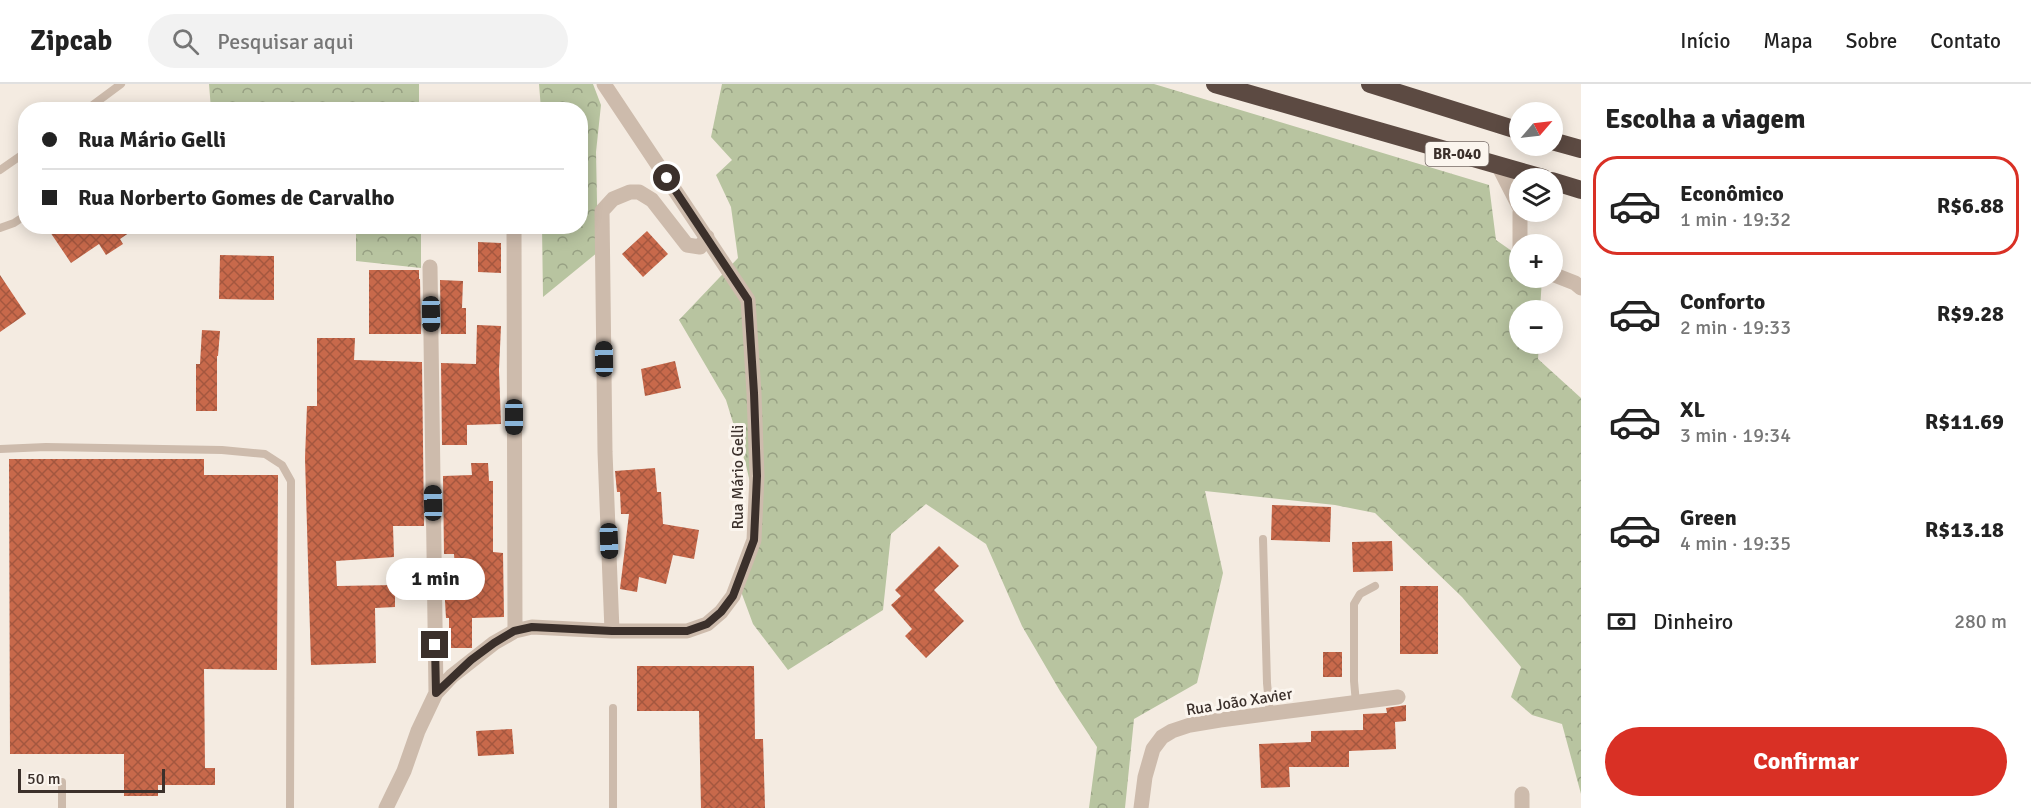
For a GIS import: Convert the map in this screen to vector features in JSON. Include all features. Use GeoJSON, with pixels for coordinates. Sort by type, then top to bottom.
{"type":"FeatureCollection","features":[{"type":"Feature","properties":{"kind":"highway","name":"BR-040"},"geometry":{"type":"LineString","coordinates":[[1215,84],[1509,168]]}},
{"type":"Feature","properties":{"kind":"highway","name":"BR-040"},"geometry":{"type":"LineString","coordinates":[[1370,84],[1509,128]]}},
{"type":"Feature","properties":{"kind":"highway"},"geometry":{"type":"LineString","coordinates":[[1563,144],[1581,149]]}},
{"type":"Feature","properties":{"kind":"highway","name":"BR-040"},"geometry":{"type":"LineString","coordinates":[[1563,185],[1581,190]]}},
{"type":"Feature","properties":{"kind":"street","name":"Rua Mário Gelli"},"geometry":{"type":"LineString","coordinates":[[386,808],[436,693],[471,660],[494,643],[514,631],[532,627],[612,631],[687,631],[707,624],[721,612],[733,596],[754,540],[757,476],[748,300],[604,84]]}},
{"type":"Feature","properties":{"kind":"street"},"geometry":{"type":"LineString","coordinates":[[1498,165],[1509,188]]}},
{"type":"Feature","properties":{"kind":"street"},"geometry":{"type":"LineString","coordinates":[[612,631],[605,452],[602,212],[613,200],[630,192],[639,192],[652,200],[687,245],[700,247],[707,237]]}},
{"type":"Feature","properties":{"kind":"street"},"geometry":{"type":"LineString","coordinates":[[514,234],[514,631]]}},
{"type":"Feature","properties":{"kind":"street"},"geometry":{"type":"LineString","coordinates":[[430,267],[436,693]]}},
{"type":"Feature","properties":{"kind":"street"},"geometry":{"type":"LineString","coordinates":[[1563,278],[1581,288]]}},
{"type":"Feature","properties":{"kind":"street","name":"Rua João Xavier"},"geometry":{"type":"LineString","coordinates":[[1141,808],[1148,761],[1162,737],[1172,730],[1190,725],[1398,697]]}},
{"type":"Feature","properties":{"kind":"lane"},"geometry":{"type":"LineString","coordinates":[[97,102],[121,84]]}},
{"type":"Feature","properties":{"kind":"lane"},"geometry":{"type":"LineString","coordinates":[[0,170],[18,158]]}},
{"type":"Feature","properties":{"kind":"lane"},"geometry":{"type":"LineString","coordinates":[[0,228],[18,220]]}},
{"type":"Feature","properties":{"kind":"lane"},"geometry":{"type":"LineString","coordinates":[[0,449],[46,447],[222,450],[265,454],[282,465],[291,481],[290,808]]}},
{"type":"Feature","properties":{"kind":"lane"},"geometry":{"type":"LineString","coordinates":[[1263,540],[1270,714]]}},
{"type":"Feature","properties":{"kind":"lane"},"geometry":{"type":"LineString","coordinates":[[1356,703],[1354,604],[1360,594],[1375,586]]}},
{"type":"Feature","properties":{"kind":"lane"},"geometry":{"type":"LineString","coordinates":[[613,708],[613,808]]}},
{"type":"Feature","properties":{"kind":"lane"},"geometry":{"type":"LineString","coordinates":[[62,782],[62,808]]}},
{"type":"Feature","properties":{"kind":"green space"},"geometry":{"type":"Polygon","coordinates":[[[209,84],[419,84],[419,102],[210,102],[209,84]]]}},
{"type":"Feature","properties":{"kind":"green space"},"geometry":{"type":"Polygon","coordinates":[[[539,84],[593,84],[601,105],[596,152],[598,252],[543,297],[542,234],[588,234],[588,102],[540,102],[539,84]]]}},
{"type":"Feature","properties":{"kind":"green space"},"geometry":{"type":"Polygon","coordinates":[[[722,84],[1154,84],[1489,185],[1496,240],[1509,249],[1509,288],[1541,288],[1541,300],[1509,300],[1509,354],[1538,354],[1538,359],[1581,398],[1581,794],[1562,724],[1532,715],[1511,697],[1521,667],[1462,597],[1375,513],[1335,505],[1205,491],[1223,573],[1197,683],[1134,719],[1125,808],[1089,808],[1097,747],[1060,691],[1022,626],[986,544],[926,504],[891,534],[883,610],[788,670],[753,624],[736,578],[757,513],[746,465],[726,400],[679,320],[738,258],[731,207],[716,175],[732,160],[711,137],[722,84]]]}},
{"type":"Feature","properties":{"kind":"green space"},"geometry":{"type":"Polygon","coordinates":[[[356,234],[421,234],[421,268],[356,261],[356,234]]]}},
{"type":"Feature","properties":{"kind":"building"},"geometry":{"type":"Polygon","coordinates":[[[647,231],[668,254],[643,277],[622,254],[647,231]]]}},
{"type":"Feature","properties":{"kind":"building"},"geometry":{"type":"Polygon","coordinates":[[[51,234],[127,234],[120,239],[123,244],[106,255],[99,244],[71,263],[51,234]]]}},
{"type":"Feature","properties":{"kind":"building"},"geometry":{"type":"Polygon","coordinates":[[[478,242],[501,243],[501,273],[478,272],[478,242]]]}},
{"type":"Feature","properties":{"kind":"building"},"geometry":{"type":"Polygon","coordinates":[[[220,255],[274,256],[274,300],[219,299],[220,255]]]}},
{"type":"Feature","properties":{"kind":"building"},"geometry":{"type":"Polygon","coordinates":[[[369,270],[419,270],[421,334],[369,334],[369,270]]]}},
{"type":"Feature","properties":{"kind":"building"},"geometry":{"type":"Polygon","coordinates":[[[0,275],[26,314],[0,332],[0,275]]]}},
{"type":"Feature","properties":{"kind":"building"},"geometry":{"type":"Polygon","coordinates":[[[440,280],[463,281],[462,308],[466,308],[466,334],[441,334],[440,280]]]}},
{"type":"Feature","properties":{"kind":"building"},"geometry":{"type":"Polygon","coordinates":[[[477,325],[501,326],[499,370],[501,424],[467,425],[467,445],[442,445],[441,363],[476,364],[477,325]]]}},
{"type":"Feature","properties":{"kind":"building"},"geometry":{"type":"Polygon","coordinates":[[[202,330],[220,331],[217,356],[217,411],[196,411],[196,364],[200,364],[202,330]]]}},
{"type":"Feature","properties":{"kind":"building"},"geometry":{"type":"Polygon","coordinates":[[[317,338],[355,338],[354,360],[422,362],[424,526],[393,526],[394,557],[336,561],[337,586],[395,585],[395,607],[375,608],[376,663],[311,665],[305,458],[307,406],[317,406],[317,338]]]}},
{"type":"Feature","properties":{"kind":"building"},"geometry":{"type":"Polygon","coordinates":[[[675,361],[681,388],[645,396],[641,369],[675,361]]]}},
{"type":"Feature","properties":{"kind":"building"},"geometry":{"type":"Polygon","coordinates":[[[9,459],[204,459],[204,475],[278,475],[277,670],[204,669],[205,768],[215,768],[215,785],[158,785],[158,796],[124,796],[124,754],[10,754],[9,459]]]}},
{"type":"Feature","properties":{"kind":"building"},"geometry":{"type":"Polygon","coordinates":[[[471,463],[488,463],[489,481],[493,481],[493,552],[503,553],[504,617],[472,618],[472,648],[449,648],[449,618],[446,618],[444,584],[456,584],[454,554],[444,554],[443,476],[472,475],[471,463]]]}},
{"type":"Feature","properties":{"kind":"building"},"geometry":{"type":"Polygon","coordinates":[[[655,468],[657,492],[661,492],[663,524],[699,530],[694,559],[673,555],[666,584],[639,577],[637,592],[620,589],[629,514],[621,514],[620,492],[617,492],[615,471],[655,468]]]}},
{"type":"Feature","properties":{"kind":"building"},"geometry":{"type":"Polygon","coordinates":[[[1272,505],[1331,507],[1330,542],[1271,540],[1272,505]]]}},
{"type":"Feature","properties":{"kind":"building"},"geometry":{"type":"Polygon","coordinates":[[[1392,541],[1393,571],[1353,572],[1352,542],[1392,541]]]}},
{"type":"Feature","properties":{"kind":"building"},"geometry":{"type":"Polygon","coordinates":[[[939,546],[959,566],[934,590],[964,621],[926,658],[905,636],[912,629],[891,605],[901,596],[895,590],[939,546]]]}},
{"type":"Feature","properties":{"kind":"building"},"geometry":{"type":"Polygon","coordinates":[[[1400,586],[1438,586],[1438,654],[1400,654],[1400,586]]]}},
{"type":"Feature","properties":{"kind":"building"},"geometry":{"type":"Polygon","coordinates":[[[1323,652],[1342,652],[1342,677],[1323,677],[1323,652]]]}},
{"type":"Feature","properties":{"kind":"building"},"geometry":{"type":"Polygon","coordinates":[[[637,666],[754,666],[755,739],[763,739],[765,808],[701,808],[699,711],[637,711],[637,666]]]}},
{"type":"Feature","properties":{"kind":"building"},"geometry":{"type":"Polygon","coordinates":[[[1406,705],[1406,721],[1395,722],[1396,749],[1349,751],[1349,767],[1289,767],[1290,787],[1261,788],[1259,744],[1311,742],[1311,731],[1363,730],[1363,714],[1387,713],[1386,708],[1406,705]]]}},
{"type":"Feature","properties":{"kind":"building"},"geometry":{"type":"Polygon","coordinates":[[[512,729],[514,754],[478,756],[476,731],[512,729]]]}},
{"type":"Feature","properties":{"kind":"route"},"geometry":{"type":"LineString","coordinates":[[435,645],[436,693],[471,660],[514,631],[532,627],[612,631],[687,631],[707,624],[721,612],[733,596],[754,540],[757,476],[748,300],[667,178]]}}]}
